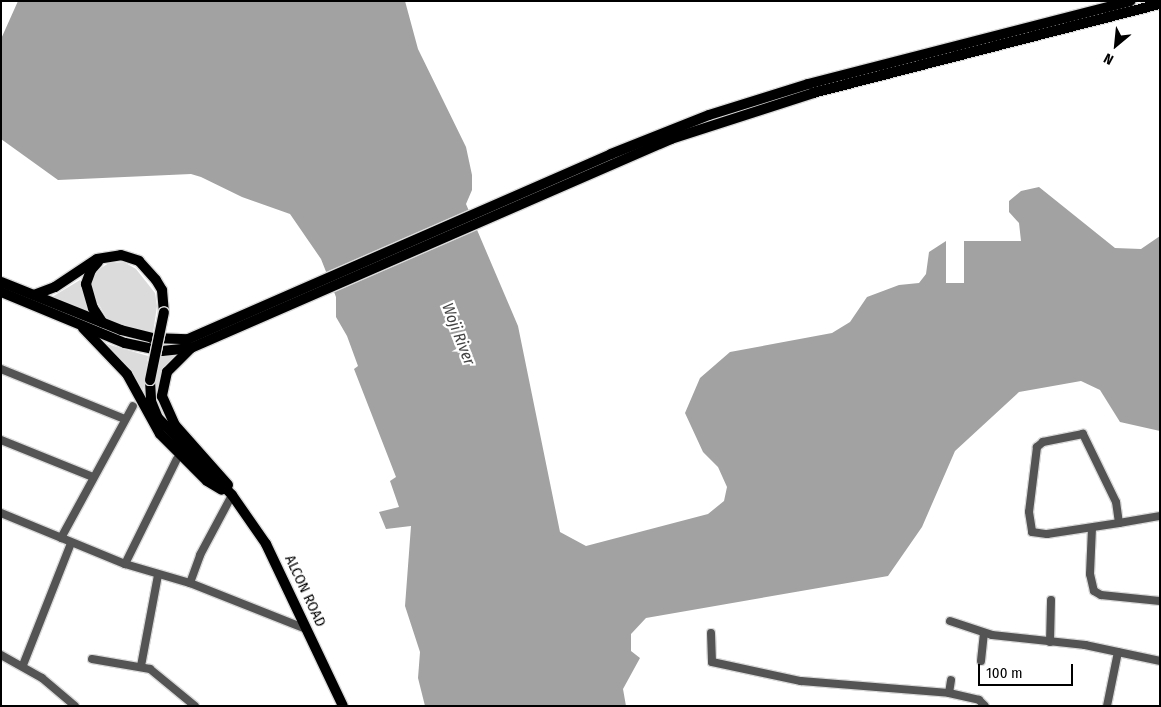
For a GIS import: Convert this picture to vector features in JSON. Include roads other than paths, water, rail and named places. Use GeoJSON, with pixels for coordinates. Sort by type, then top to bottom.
{"type":"FeatureCollection","features":[{"type":"Feature","properties":{"kind":"main road"},"geometry":{"type":"LineString","coordinates":[[1,292],[142,348],[172,351],[191,348],[281,304],[490,212],[658,134],[754,100],[1131,1]]}},
{"type":"Feature","properties":{"kind":"main road"},"geometry":{"type":"LineString","coordinates":[[490,212],[623,157],[769,106],[1160,4]]}},
{"type":"Feature","properties":{"kind":"main road"},"geometry":{"type":"LineString","coordinates":[[103,323],[93,308],[86,284],[91,270],[105,256]]}},
{"type":"Feature","properties":{"kind":"main road"},"geometry":{"type":"LineString","coordinates":[[34,295],[55,287],[105,256],[131,257],[148,270],[162,290],[164,312],[150,380],[151,401],[158,418],[232,495]]}},
{"type":"Feature","properties":{"kind":"main road"},"geometry":{"type":"LineString","coordinates":[[1,282],[103,323],[136,334],[178,340],[281,304]]}},
{"type":"Feature","properties":{"kind":"main road"},"geometry":{"type":"LineString","coordinates":[[77,323],[127,374],[160,434],[207,481],[232,495]]}},
{"type":"Feature","properties":{"kind":"main road"},"geometry":{"type":"LineString","coordinates":[[191,348],[167,372],[162,396],[175,425],[214,466],[232,495]]}},
{"type":"Feature","properties":{"kind":"main road","name":"ALCON ROAD"},"geometry":{"type":"LineString","coordinates":[[232,495],[266,544],[343,706]]}},
{"type":"Feature","properties":{"kind":"street"},"geometry":{"type":"LineString","coordinates":[[1,369],[125,419]]}},
{"type":"Feature","properties":{"kind":"street"},"geometry":{"type":"LineString","coordinates":[[61,538],[133,406]]}},
{"type":"Feature","properties":{"kind":"street"},"geometry":{"type":"LineString","coordinates":[[1119,523],[1116,502],[1083,434],[1043,442],[1035,452],[1029,512],[1032,532],[1047,534],[1092,528],[1160,516]]}},
{"type":"Feature","properties":{"kind":"street"},"geometry":{"type":"LineString","coordinates":[[1,440],[93,477]]}},
{"type":"Feature","properties":{"kind":"street"},"geometry":{"type":"LineString","coordinates":[[125,564],[177,459]]}},
{"type":"Feature","properties":{"kind":"street"},"geometry":{"type":"LineString","coordinates":[[190,583],[200,555],[232,495]]}},
{"type":"Feature","properties":{"kind":"street"},"geometry":{"type":"LineString","coordinates":[[1,513],[125,564],[190,583],[306,629]]}},
{"type":"Feature","properties":{"kind":"street"},"geometry":{"type":"LineString","coordinates":[[1092,528],[1090,574],[1094,591],[1101,595],[1160,601]]}},
{"type":"Feature","properties":{"kind":"street"},"geometry":{"type":"LineString","coordinates":[[23,665],[71,543]]}},
{"type":"Feature","properties":{"kind":"street"},"geometry":{"type":"LineString","coordinates":[[141,666],[158,575]]}},
{"type":"Feature","properties":{"kind":"street"},"geometry":{"type":"LineString","coordinates":[[1050,642],[1051,600]]}},
{"type":"Feature","properties":{"kind":"street"},"geometry":{"type":"LineString","coordinates":[[950,621],[984,633],[1118,652],[1160,660]]}},
{"type":"Feature","properties":{"kind":"street"},"geometry":{"type":"LineString","coordinates":[[711,633],[712,662],[801,681],[949,693],[979,700],[985,706]]}},
{"type":"Feature","properties":{"kind":"street"},"geometry":{"type":"LineString","coordinates":[[982,661],[984,633]]}},
{"type":"Feature","properties":{"kind":"street"},"geometry":{"type":"LineString","coordinates":[[1107,706],[1118,652]]}},
{"type":"Feature","properties":{"kind":"street"},"geometry":{"type":"LineString","coordinates":[[1,656],[23,665],[75,706]]}},
{"type":"Feature","properties":{"kind":"street"},"geometry":{"type":"LineString","coordinates":[[92,659],[141,666],[153,671],[195,706]]}},
{"type":"Feature","properties":{"kind":"street"},"geometry":{"type":"LineString","coordinates":[[949,693],[950,680]]}},
{"type":"Feature","properties":{"kind":"water","name":"Woji River"},"geometry":{"type":"Polygon","coordinates":[[[18,1],[405,1],[418,49],[466,147],[472,175],[472,190],[466,204],[518,326],[560,532],[586,546],[708,514],[724,501],[727,487],[718,467],[703,452],[685,413],[700,378],[730,352],[832,333],[850,322],[867,297],[899,285],[919,283],[926,274],[929,252],[946,241],[946,283],[964,283],[964,241],[1021,241],[1019,223],[1009,212],[1009,201],[1021,191],[1039,187],[1115,248],[1141,249],[1160,236],[1160,431],[1120,422],[1100,390],[1081,381],[1019,392],[955,451],[922,527],[888,576],[646,618],[631,634],[631,651],[640,658],[623,689],[626,706],[425,706],[418,678],[420,652],[405,606],[411,526],[386,529],[379,512],[399,507],[390,481],[396,477],[354,369],[358,366],[347,336],[336,317],[336,297],[321,259],[290,214],[242,197],[201,177],[191,174],[58,180],[1,139],[1,39],[18,1]]]}}]}
